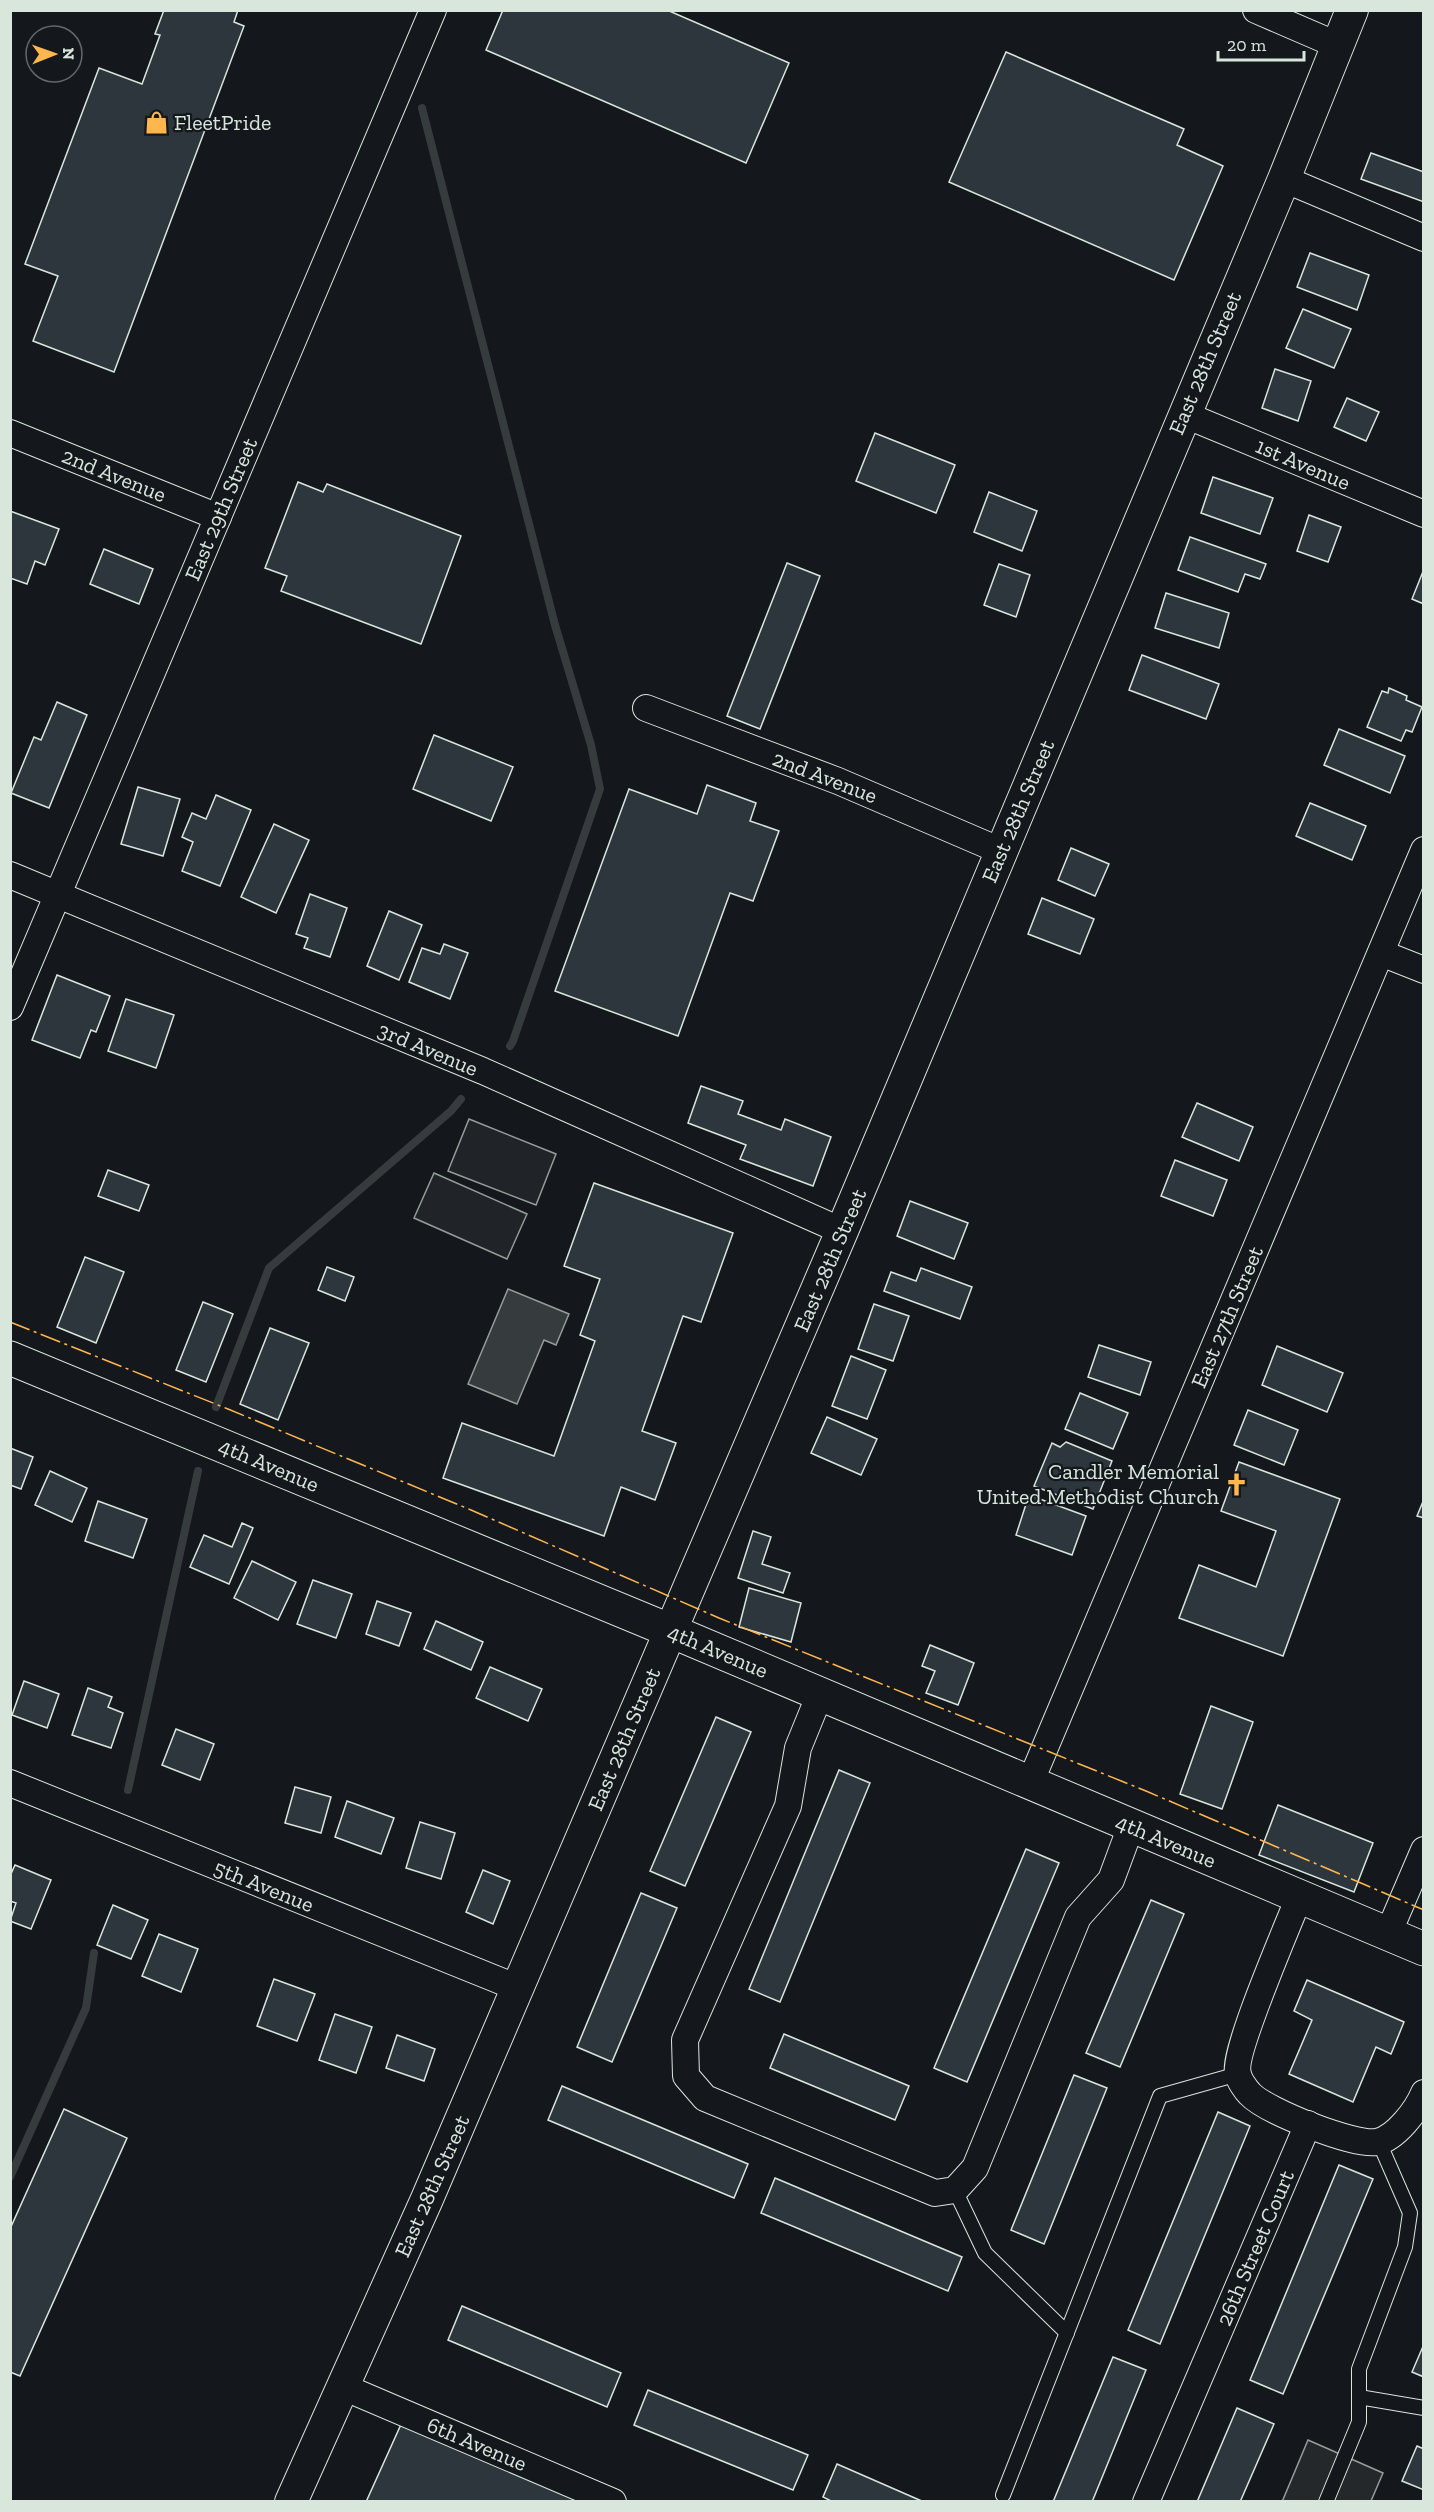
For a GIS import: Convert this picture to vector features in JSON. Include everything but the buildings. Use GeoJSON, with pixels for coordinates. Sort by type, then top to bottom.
{"type":"FeatureCollection","features":[{"type":"Feature","properties":{"kind":"main road","name":"4th Avenue"},"geometry":{"type":"LineString","coordinates":[[10,1358],[671,1631],[1424,1950]]}},
{"type":"Feature","properties":{"kind":"street","name":"East 29th Street"},"geometry":{"type":"LineString","coordinates":[[10,1007],[433,10]]}},
{"type":"Feature","properties":{"kind":"street"},"geometry":{"type":"LineString","coordinates":[[1256,10],[1337,45]]}},
{"type":"Feature","properties":{"kind":"street","name":"East 28th Street"},"geometry":{"type":"LineString","coordinates":[[291,2502],[341,2386],[427,2199],[842,1232],[1183,414],[1284,178],[1352,10]]}},
{"type":"Feature","properties":{"kind":"street"},"geometry":{"type":"LineString","coordinates":[[1284,178],[1424,238]]}},
{"type":"Feature","properties":{"kind":"street","name":"1st Avenue"},"geometry":{"type":"LineString","coordinates":[[1183,414],[1424,514]]}},
{"type":"Feature","properties":{"kind":"street","name":"2nd Avenue"},"geometry":{"type":"LineString","coordinates":[[10,434],[218,518]]}},
{"type":"Feature","properties":{"kind":"street","name":"2nd Avenue"},"geometry":{"type":"LineString","coordinates":[[646,708],[848,785],[1001,851]]}},
{"type":"Feature","properties":{"kind":"street","name":"East 27th Street"},"geometry":{"type":"LineString","coordinates":[[1030,1783],[1424,850]]}},
{"type":"Feature","properties":{"kind":"street","name":"3rd Avenue"},"geometry":{"type":"LineString","coordinates":[[10,875],[483,1071],[842,1232]]}},
{"type":"Feature","properties":{"kind":"street"},"geometry":{"type":"LineString","coordinates":[[1382,953],[1424,970]]}},
{"type":"Feature","properties":{"kind":"street"},"geometry":{"type":"LineString","coordinates":[[820,1694],[798,1748],[788,1806],[686,2040],[686,2076],[705,2098],[935,2193],[955,2190],[975,2168],[1078,1917],[1111,1880],[1131,1826]]}},
{"type":"Feature","properties":{"kind":"street","name":"5th Avenue"},"geometry":{"type":"LineString","coordinates":[[10,1784],[518,1988]]}},
{"type":"Feature","properties":{"kind":"street"},"geometry":{"type":"LineString","coordinates":[[1388,1934],[1424,1850]]}},
{"type":"Feature","properties":{"kind":"street"},"geometry":{"type":"LineString","coordinates":[[1299,1897],[1242,2044],[1238,2074],[1250,2094],[1268,2106],[1308,2124],[1356,2141],[1379,2142],[1401,2128],[1419,2104],[1424,2093]]}},
{"type":"Feature","properties":{"kind":"street","name":"26th Street Court"},"geometry":{"type":"LineString","coordinates":[[1146,2502],[1308,2124]]}},
{"type":"Feature","properties":{"kind":"street","name":"6th Avenue"},"geometry":{"type":"LineString","coordinates":[[341,2386],[613,2502]]}},
{"type":"Feature","properties":{"kind":"lane"},"geometry":{"type":"LineString","coordinates":[[1003,2495],[1160,2096],[1238,2074]]}},
{"type":"Feature","properties":{"kind":"lane"},"geometry":{"type":"LineString","coordinates":[[1326,2502],[1359,2422],[1359,2369],[1406,2247],[1410,2213],[1379,2142]]}},
{"type":"Feature","properties":{"kind":"lane"},"geometry":{"type":"LineString","coordinates":[[955,2190],[985,2253],[1067,2333]]}},
{"type":"Feature","properties":{"kind":"lane"},"geometry":{"type":"LineString","coordinates":[[1359,2397],[1424,2408]]}},
{"type":"Feature","properties":{"kind":"shaded area"},"geometry":{"type":"Polygon","coordinates":[[[469,1119],[556,1154],[536,1205],[448,1171],[469,1119]]]}},
{"type":"Feature","properties":{"kind":"shaded area"},"geometry":{"type":"Polygon","coordinates":[[[434,1173],[527,1214],[507,1259],[414,1218],[434,1173]]]}},
{"type":"Feature","properties":{"kind":"shaded area"},"geometry":{"type":"Polygon","coordinates":[[[508,1289],[569,1314],[556,1345],[544,1340],[517,1404],[468,1384],[508,1289]]]}},
{"type":"Feature","properties":{"kind":"shaded area"},"geometry":{"type":"Polygon","coordinates":[[[1308,2440],[1383,2473],[1371,2501],[1282,2502],[1308,2440]]]}},
{"type":"Feature","properties":{"kind":"waterway"},"geometry":{"type":"LineString","coordinates":[[422,108],[555,625],[591,745],[600,789],[510,1046]]}},
{"type":"Feature","properties":{"kind":"waterway"},"geometry":{"type":"LineString","coordinates":[[216,1407],[269,1268],[451,1111],[461,1099]]}},
{"type":"Feature","properties":{"kind":"waterway"},"geometry":{"type":"LineString","coordinates":[[128,1790],[198,1471]]}},
{"type":"Feature","properties":{"kind":"waterway"},"geometry":{"type":"LineString","coordinates":[[10,2177],[86,2008],[94,1953]]}},
{"type":"Feature","properties":{"kind":"power"},"geometry":{"type":"LineString","coordinates":[[10,1322],[471,1510],[719,1618],[1146,1791],[1424,1910]]}},
{"type":"Feature","properties":{"kind":"place","name":"FleetPride"},"geometry":{"type":"Point","coordinates":[156,122]}},
{"type":"Feature","properties":{"kind":"place","name":"Candler Memorial United Methodist Church"},"geometry":{"type":"Point","coordinates":[1237,1484]}}]}
